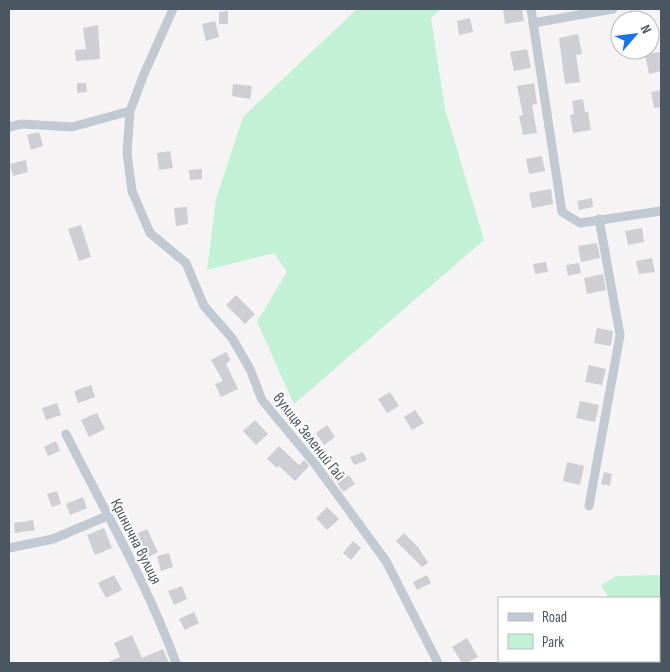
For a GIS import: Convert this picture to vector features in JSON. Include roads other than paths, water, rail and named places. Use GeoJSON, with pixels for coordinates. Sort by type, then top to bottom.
{"type":"FeatureCollection","features":[{"type":"Feature","properties":{"kind":"street","name":"вулиця Зелений Гай"},"geometry":{"type":"LineString","coordinates":[[173,9],[130,111],[127,152],[132,191],[150,233],[186,263],[204,306],[232,338],[250,370],[262,400],[315,464],[386,561],[438,663]]}},
{"type":"Feature","properties":{"kind":"street"},"geometry":{"type":"LineString","coordinates":[[531,9],[562,212],[580,223],[661,211]]}},
{"type":"Feature","properties":{"kind":"street"},"geometry":{"type":"LineString","coordinates":[[533,23],[613,9]]}},
{"type":"Feature","properties":{"kind":"street"},"geometry":{"type":"LineString","coordinates":[[9,126],[22,124],[72,127],[130,111]]}},
{"type":"Feature","properties":{"kind":"street"},"geometry":{"type":"LineString","coordinates":[[588,506],[620,335],[599,219]]}},
{"type":"Feature","properties":{"kind":"street","name":"Кринична вулиця"},"geometry":{"type":"LineString","coordinates":[[66,434],[162,624],[176,663]]}},
{"type":"Feature","properties":{"kind":"street"},"geometry":{"type":"LineString","coordinates":[[9,548],[52,539],[107,516]]}},
{"type":"Feature","properties":{"kind":"water"},"geometry":{"type":"Polygon","coordinates":[[[660,621],[661,663],[635,663],[660,662],[660,621]]]}}]}
